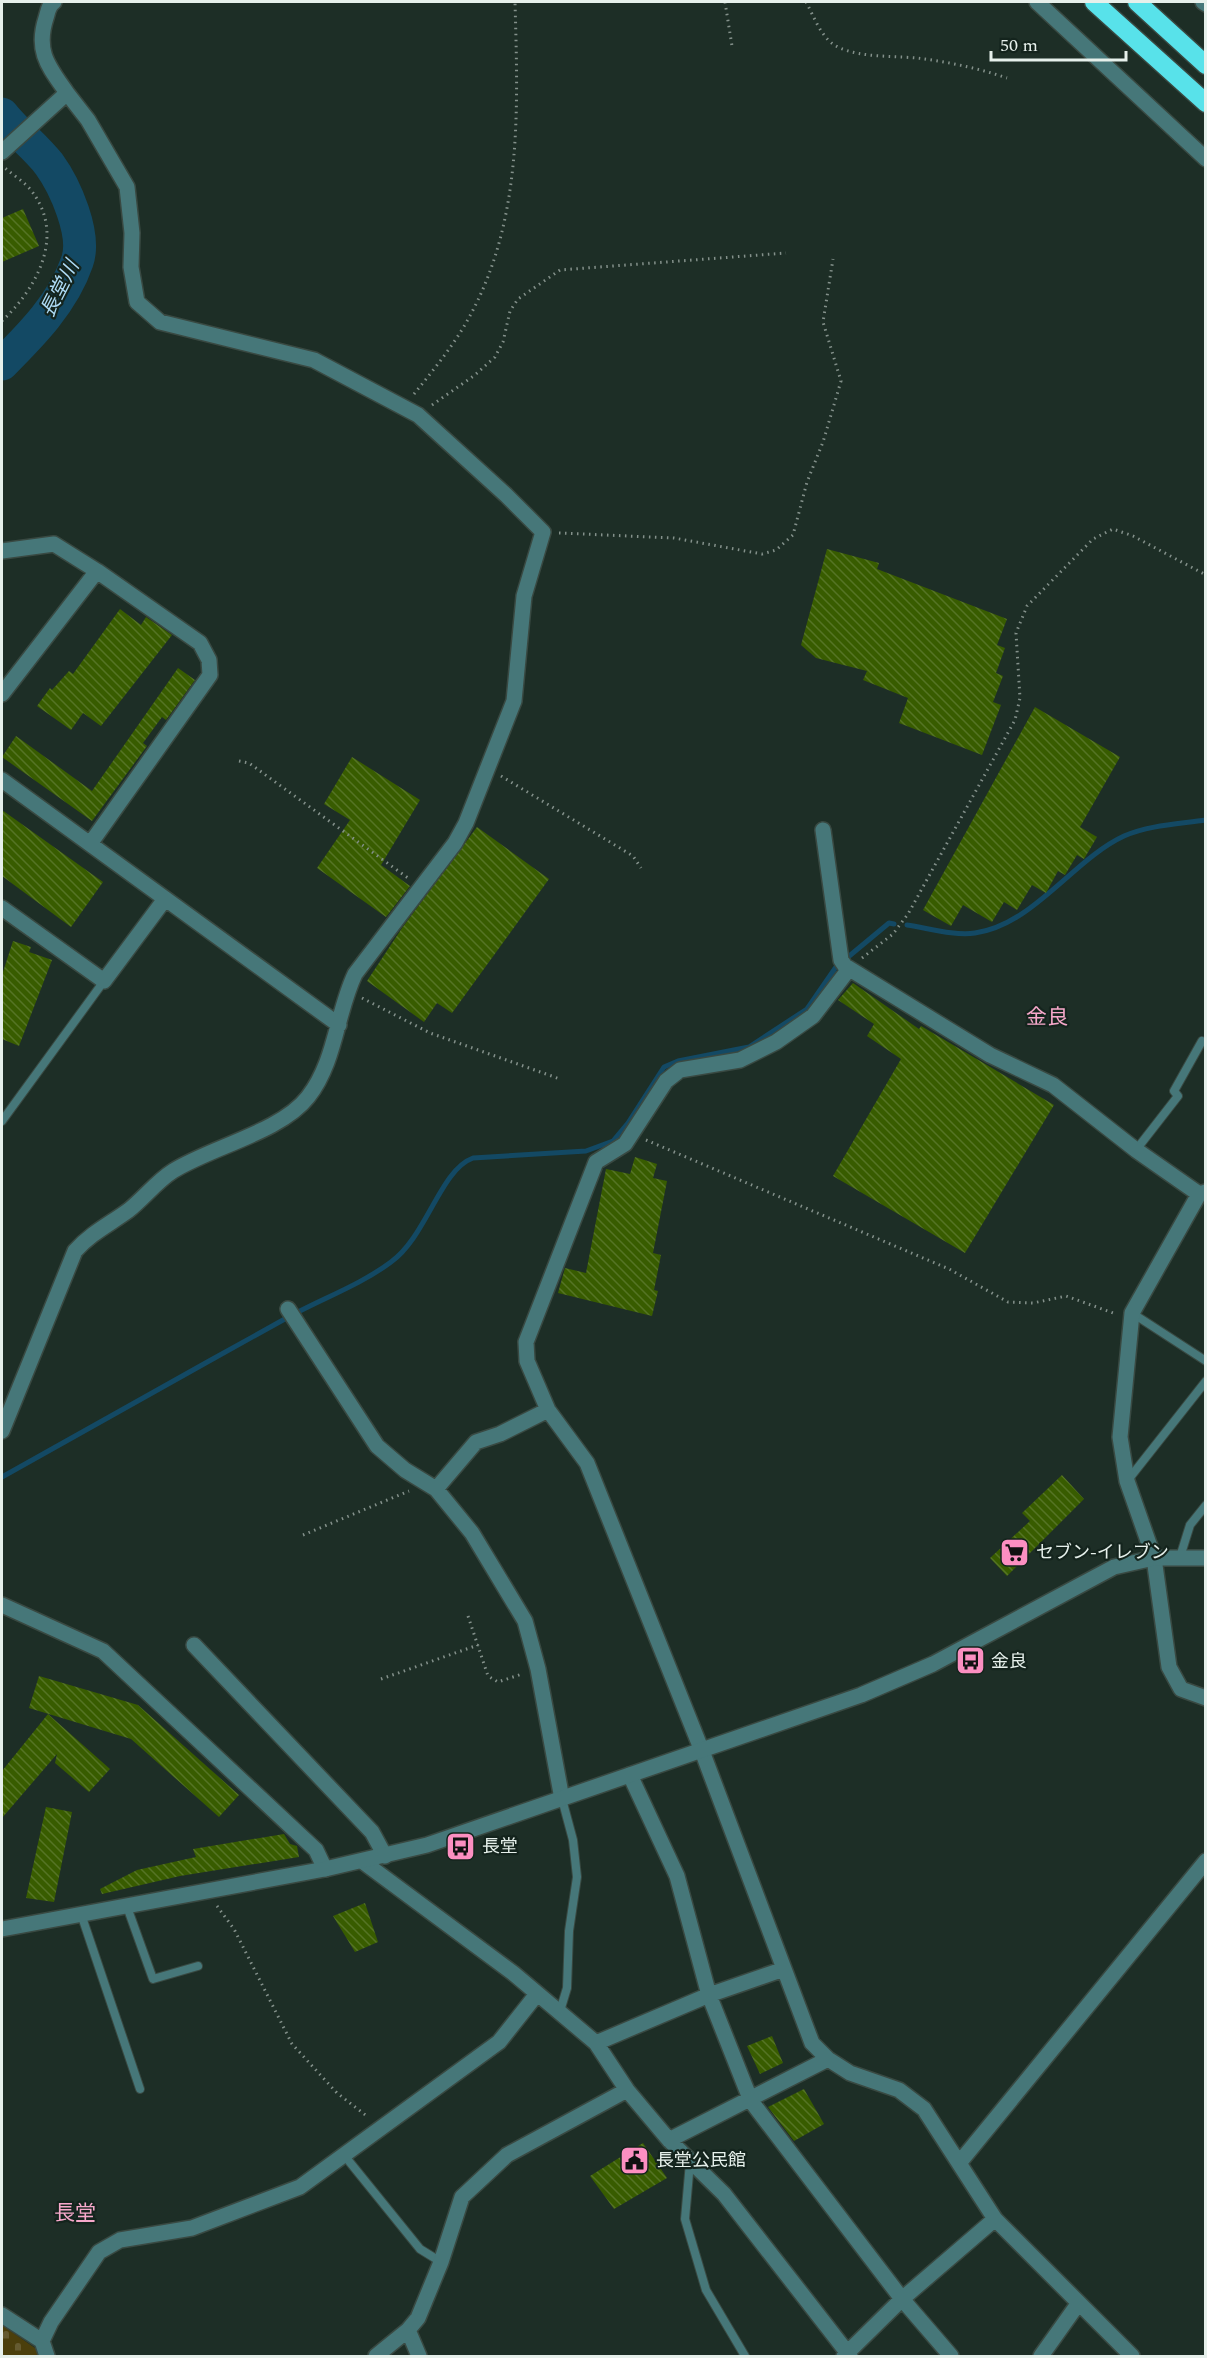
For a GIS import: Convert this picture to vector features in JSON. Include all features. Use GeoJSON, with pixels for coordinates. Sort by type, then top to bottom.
{"type":"FeatureCollection","features":[{"type":"Feature","properties":{"kind":"highway"},"geometry":{"type":"LineString","coordinates":[[1094,2],[1206,103]]}},
{"type":"Feature","properties":{"kind":"highway"},"geometry":{"type":"LineString","coordinates":[[1137,2],[1206,65]]}},
{"type":"Feature","properties":{"kind":"street"},"geometry":{"type":"LineString","coordinates":[[2,1431],[75,1251],[91,1234],[129,1209],[172,1171],[285,1118],[308,1098],[326,1068],[347,991],[355,974],[455,843],[488,768],[514,701],[525,596],[543,532],[418,415],[314,360],[160,322],[137,302],[131,267],[132,233],[127,187],[88,120],[45,62],[40,35],[50,5],[54,2]]}},
{"type":"Feature","properties":{"kind":"street"},"geometry":{"type":"LineString","coordinates":[[1037,2],[1206,159]]}},
{"type":"Feature","properties":{"kind":"street"},"geometry":{"type":"LineString","coordinates":[[2,152],[68,93]]}},
{"type":"Feature","properties":{"kind":"street"},"geometry":{"type":"LineString","coordinates":[[2,551],[54,544],[200,643],[209,660],[210,675],[90,844]]}},
{"type":"Feature","properties":{"kind":"street"},"geometry":{"type":"LineString","coordinates":[[2,694],[97,571]]}},
{"type":"Feature","properties":{"kind":"street"},"geometry":{"type":"LineString","coordinates":[[2,780],[339,1025]]}},
{"type":"Feature","properties":{"kind":"street"},"geometry":{"type":"LineString","coordinates":[[823,830],[845,965],[813,1016],[776,1042],[740,1060],[680,1070],[666,1081],[625,1144],[596,1162],[526,1342],[527,1361],[548,1410],[587,1463],[702,1751],[812,2043],[828,2060],[850,2073],[899,2090],[924,2109],[995,2219],[1132,2356]]}},
{"type":"Feature","properties":{"kind":"street"},"geometry":{"type":"LineString","coordinates":[[2,908],[104,981],[165,898]]}},
{"type":"Feature","properties":{"kind":"street"},"geometry":{"type":"LineString","coordinates":[[845,965],[990,1054],[1053,1085],[1136,1150],[1202,1193],[1131,1316],[1120,1437],[1127,1481],[1154,1558],[1169,1667],[1181,1689],[1206,1698]]}},
{"type":"Feature","properties":{"kind":"street"},"geometry":{"type":"LineString","coordinates":[[288,1309],[377,1446],[405,1470],[432,1487],[472,1533],[525,1621],[538,1669],[562,1799]]}},
{"type":"Feature","properties":{"kind":"street"},"geometry":{"type":"LineString","coordinates":[[432,1487],[476,1442],[500,1434],[548,1410]]}},
{"type":"Feature","properties":{"kind":"street"},"geometry":{"type":"LineString","coordinates":[[2,1929],[81,1912],[325,1869],[385,1856],[562,1799],[861,1695],[933,1664],[1114,1568],[1154,1558],[1206,1558]]}},
{"type":"Feature","properties":{"kind":"street"},"geometry":{"type":"LineString","coordinates":[[2,1605],[103,1651],[316,1850],[325,1869]]}},
{"type":"Feature","properties":{"kind":"street"},"geometry":{"type":"LineString","coordinates":[[194,1645],[372,1832],[385,1856]]}},
{"type":"Feature","properties":{"kind":"street"},"geometry":{"type":"LineString","coordinates":[[630,1775],[677,1876],[709,1995],[751,2101],[902,2299],[951,2356]]}},
{"type":"Feature","properties":{"kind":"street"},"geometry":{"type":"LineString","coordinates":[[362,1861],[560,2011],[596,2043],[627,2090],[669,2140],[724,2194],[847,2355],[902,2299],[995,2219]]}},
{"type":"Feature","properties":{"kind":"street"},"geometry":{"type":"LineString","coordinates":[[960,2162],[1206,1862]]}},
{"type":"Feature","properties":{"kind":"street"},"geometry":{"type":"LineString","coordinates":[[596,2043],[709,1995],[784,1969]]}},
{"type":"Feature","properties":{"kind":"street"},"geometry":{"type":"LineString","coordinates":[[42,2341],[51,2322],[99,2252],[120,2240],[192,2228],[300,2187],[499,2042],[537,1994]]}},
{"type":"Feature","properties":{"kind":"street"},"geometry":{"type":"LineString","coordinates":[[669,2140],[751,2101],[828,2060]]}},
{"type":"Feature","properties":{"kind":"street"},"geometry":{"type":"LineString","coordinates":[[376,2356],[408,2331],[418,2318],[441,2262],[462,2197],[507,2155],[627,2090]]}},
{"type":"Feature","properties":{"kind":"street"},"geometry":{"type":"LineString","coordinates":[[1041,2356],[1078,2304]]}},
{"type":"Feature","properties":{"kind":"street"},"geometry":{"type":"LineString","coordinates":[[2,2315],[42,2341],[47,2356]]}},
{"type":"Feature","properties":{"kind":"street"},"geometry":{"type":"LineString","coordinates":[[408,2331],[419,2356]]}},
{"type":"Feature","properties":{"kind":"lane"},"geometry":{"type":"LineString","coordinates":[[2,1121],[104,981]]}},
{"type":"Feature","properties":{"kind":"lane"},"geometry":{"type":"LineString","coordinates":[[1136,1150],[1178,1096],[1174,1091],[1202,1041]]}},
{"type":"Feature","properties":{"kind":"lane"},"geometry":{"type":"LineString","coordinates":[[1131,1316],[1206,1361]]}},
{"type":"Feature","properties":{"kind":"lane"},"geometry":{"type":"LineString","coordinates":[[1127,1481],[1206,1381]]}},
{"type":"Feature","properties":{"kind":"lane"},"geometry":{"type":"LineString","coordinates":[[1180,1557],[1190,1525],[1206,1505]]}},
{"type":"Feature","properties":{"kind":"lane"},"geometry":{"type":"LineString","coordinates":[[560,2011],[567,1988],[569,1931],[577,1877],[573,1840],[562,1799]]}},
{"type":"Feature","properties":{"kind":"lane"},"geometry":{"type":"LineString","coordinates":[[126,1904],[153,1979],[198,1966]]}},
{"type":"Feature","properties":{"kind":"lane"},"geometry":{"type":"LineString","coordinates":[[81,1912],[140,2089]]}},
{"type":"Feature","properties":{"kind":"lane"},"geometry":{"type":"LineString","coordinates":[[344,2155],[420,2249],[441,2262]]}},
{"type":"Feature","properties":{"kind":"lane"},"geometry":{"type":"LineString","coordinates":[[690,2162],[685,2219],[706,2290],[745,2356]]}},
{"type":"Feature","properties":{"kind":"path"},"geometry":{"type":"LineString","coordinates":[[403,407],[463,328],[481,294],[504,231],[511,192],[518,106],[515,2]]}},
{"type":"Feature","properties":{"kind":"path"},"geometry":{"type":"LineString","coordinates":[[725,2],[732,46]]}},
{"type":"Feature","properties":{"kind":"path"},"geometry":{"type":"LineString","coordinates":[[806,2],[819,27],[837,46],[858,52],[925,59],[972,68],[1007,78]]}},
{"type":"Feature","properties":{"kind":"path"},"geometry":{"type":"LineString","coordinates":[[2,165],[30,190],[45,218],[47,249],[33,285],[2,321]]}},
{"type":"Feature","properties":{"kind":"path"},"geometry":{"type":"LineString","coordinates":[[418,415],[475,375],[495,357],[503,342],[510,311],[518,299],[560,270],[786,253]]}},
{"type":"Feature","properties":{"kind":"path"},"geometry":{"type":"LineString","coordinates":[[543,532],[674,538],[762,554],[776,550],[793,535],[807,482],[823,442],[841,381],[823,322],[833,259]]}},
{"type":"Feature","properties":{"kind":"path"},"geometry":{"type":"LineString","coordinates":[[845,965],[893,934],[908,914],[1015,720],[1020,698],[1016,633],[1027,606],[1094,539],[1113,530],[1133,536],[1206,575]]}},
{"type":"Feature","properties":{"kind":"path"},"geometry":{"type":"LineString","coordinates":[[239,761],[249,763],[421,887]]}},
{"type":"Feature","properties":{"kind":"path"},"geometry":{"type":"LineString","coordinates":[[488,768],[633,856],[641,868]]}},
{"type":"Feature","properties":{"kind":"path"},"geometry":{"type":"LineString","coordinates":[[347,991],[430,1033],[560,1079]]}},
{"type":"Feature","properties":{"kind":"path"},"geometry":{"type":"LineString","coordinates":[[633,1134],[949,1269],[1008,1302],[1033,1303],[1066,1296],[1131,1316]]}},
{"type":"Feature","properties":{"kind":"path"},"geometry":{"type":"LineString","coordinates":[[303,1535],[390,1497],[432,1487]]}},
{"type":"Feature","properties":{"kind":"path"},"geometry":{"type":"LineString","coordinates":[[468,1616],[488,1676],[498,1682],[538,1669]]}},
{"type":"Feature","properties":{"kind":"path"},"geometry":{"type":"LineString","coordinates":[[381,1678],[478,1645]]}},
{"type":"Feature","properties":{"kind":"path"},"geometry":{"type":"LineString","coordinates":[[209,1889],[219,1910],[234,1929],[292,2044],[337,2093],[381,2127]]}},
{"type":"Feature","properties":{"kind":"green space"},"geometry":{"type":"Polygon","coordinates":[[[2,2325],[35,2348],[43,2356],[2,2356],[2,2325]]]}},
{"type":"Feature","properties":{"kind":"building"},"geometry":{"type":"Polygon","coordinates":[[[23,209],[39,246],[2,262],[2,218],[23,209]]]}},
{"type":"Feature","properties":{"kind":"building"},"geometry":{"type":"Polygon","coordinates":[[[827,549],[879,563],[877,569],[1007,619],[997,645],[1005,648],[996,673],[1003,676],[993,702],[1001,705],[982,755],[899,723],[908,698],[863,680],[867,671],[816,658],[801,645],[827,549]]]}},
{"type":"Feature","properties":{"kind":"building"},"geometry":{"type":"Polygon","coordinates":[[[120,609],[141,625],[146,617],[172,635],[101,726],[83,713],[71,730],[37,706],[50,688],[52,690],[69,671],[73,674],[120,609]]]}},
{"type":"Feature","properties":{"kind":"building"},"geometry":{"type":"Polygon","coordinates":[[[178,668],[195,680],[166,720],[162,717],[143,743],[147,746],[92,821],[2,757],[16,736],[92,791],[178,668]]]}},
{"type":"Feature","properties":{"kind":"building"},"geometry":{"type":"Polygon","coordinates":[[[1035,707],[1120,757],[1080,827],[1097,837],[1084,859],[1077,855],[1065,875],[1058,871],[1046,893],[1032,885],[1017,910],[1004,902],[992,922],[963,905],[951,926],[923,910],[1035,707]]]}},
{"type":"Feature","properties":{"kind":"building"},"geometry":{"type":"Polygon","coordinates":[[[352,757],[420,800],[381,865],[410,886],[386,917],[317,868],[350,820],[324,804],[352,757]]]}},
{"type":"Feature","properties":{"kind":"building"},"geometry":{"type":"Polygon","coordinates":[[[2,810],[103,882],[71,927],[2,876],[2,810]]]}},
{"type":"Feature","properties":{"kind":"building"},"geometry":{"type":"Polygon","coordinates":[[[477,827],[549,879],[452,1013],[437,1003],[424,1022],[367,981],[402,928],[477,827]]]}},
{"type":"Feature","properties":{"kind":"building"},"geometry":{"type":"Polygon","coordinates":[[[13,941],[31,947],[29,952],[52,960],[19,1046],[2,1039],[2,975],[13,941]]]}},
{"type":"Feature","properties":{"kind":"building"},"geometry":{"type":"Polygon","coordinates":[[[853,983],[919,1029],[921,1026],[1054,1105],[965,1253],[833,1176],[901,1059],[867,1036],[874,1024],[838,1000],[853,983]]]}},
{"type":"Feature","properties":{"kind":"building"},"geometry":{"type":"Polygon","coordinates":[[[635,1157],[657,1164],[653,1178],[667,1181],[653,1253],[661,1255],[654,1290],[658,1291],[652,1316],[558,1293],[565,1268],[586,1273],[606,1169],[630,1174],[635,1157]]]}},
{"type":"Feature","properties":{"kind":"building"},"geometry":{"type":"Polygon","coordinates":[[[1062,1475],[1084,1499],[1007,1576],[990,1558],[1030,1521],[1022,1513],[1062,1475]]]}},
{"type":"Feature","properties":{"kind":"building"},"geometry":{"type":"Polygon","coordinates":[[[39,1676],[138,1705],[239,1795],[219,1817],[131,1739],[29,1708],[39,1676]]]}},
{"type":"Feature","properties":{"kind":"building"},"geometry":{"type":"Polygon","coordinates":[[[48,1714],[110,1769],[89,1792],[55,1763],[57,1754],[2,1818],[2,1771],[48,1714]]]}},
{"type":"Feature","properties":{"kind":"building"},"geometry":{"type":"Polygon","coordinates":[[[46,1807],[72,1812],[54,1902],[26,1898],[46,1807]]]}},
{"type":"Feature","properties":{"kind":"building"},"geometry":{"type":"Polygon","coordinates":[[[284,1834],[290,1844],[297,1846],[299,1857],[180,1876],[102,1894],[100,1889],[137,1870],[196,1857],[193,1849],[284,1834]]]}},
{"type":"Feature","properties":{"kind":"building"},"geometry":{"type":"Polygon","coordinates":[[[365,1903],[378,1942],[355,1952],[333,1916],[365,1903]]]}},
{"type":"Feature","properties":{"kind":"building"},"geometry":{"type":"Polygon","coordinates":[[[772,2036],[783,2063],[760,2074],[747,2046],[772,2036]]]}},
{"type":"Feature","properties":{"kind":"building"},"geometry":{"type":"Polygon","coordinates":[[[804,2089],[824,2124],[794,2141],[768,2107],[804,2089]]]}},
{"type":"Feature","properties":{"kind":"building","name":"長堂公民館"},"geometry":{"type":"Polygon","coordinates":[[[643,2143],[667,2178],[614,2209],[590,2176],[643,2143]]]}},
{"type":"Feature","properties":{"kind":"waterway","name":"長堂川"},"geometry":{"type":"LineString","coordinates":[[2,114],[44,157],[55,173],[73,211],[79,238],[77,262],[55,305],[35,330],[2,364]]}},
{"type":"Feature","properties":{"kind":"waterway"},"geometry":{"type":"LineString","coordinates":[[907,925],[958,933],[975,933],[996,927],[1016,918],[1106,846],[1124,836],[1154,827],[1206,820]]}},
{"type":"Feature","properties":{"kind":"waterway"},"geometry":{"type":"LineString","coordinates":[[2,1477],[283,1320],[379,1271],[404,1251],[451,1176],[461,1165],[473,1158],[586,1151],[613,1141],[628,1123],[664,1067],[678,1061],[749,1047],[807,1009],[836,967],[889,923],[894,924]]}},
{"type":"Feature","properties":{"kind":"place","name":"セブン-イレブン"},"geometry":{"type":"Point","coordinates":[1015,1552]}},
{"type":"Feature","properties":{"kind":"place","name":"金良"},"geometry":{"type":"Point","coordinates":[970,1661]}},
{"type":"Feature","properties":{"kind":"place","name":"長堂"},"geometry":{"type":"Point","coordinates":[461,1846]}},
{"type":"Feature","properties":{"kind":"place","name":"長堂公民館"},"geometry":{"type":"Point","coordinates":[635,2160]}},
{"type":"Feature","properties":{"kind":"district","name":"金良"},"geometry":{"type":"Point","coordinates":[1047,1018]}},
{"type":"Feature","properties":{"kind":"district","name":"長堂"},"geometry":{"type":"Point","coordinates":[75,2214]}}]}
